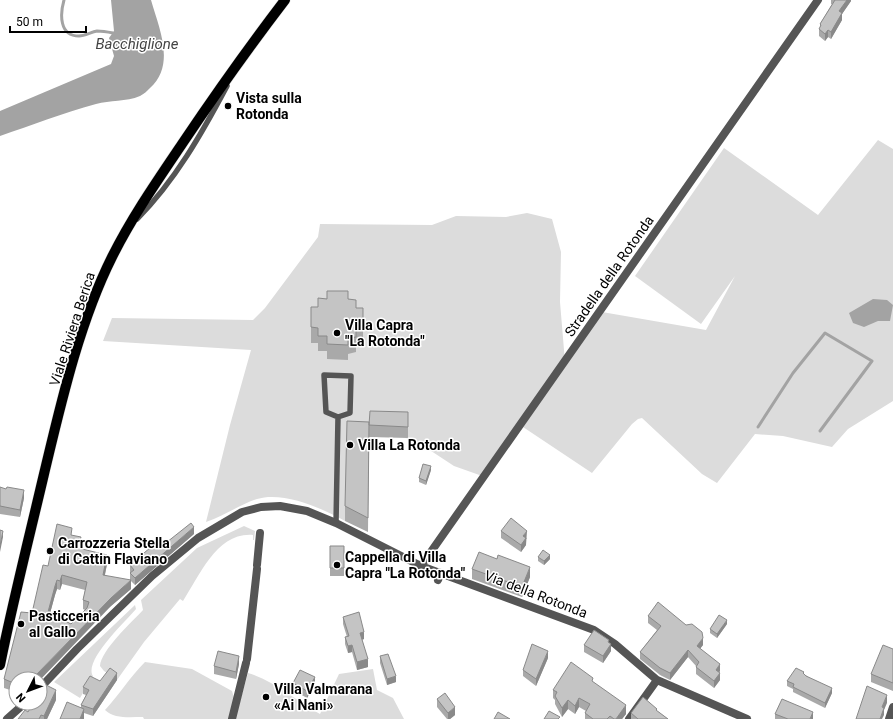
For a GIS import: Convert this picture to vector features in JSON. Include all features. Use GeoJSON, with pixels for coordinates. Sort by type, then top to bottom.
{"type":"FeatureCollection","features":[{"type":"Feature","properties":{"kind":"main road","name":"Viale Riviera Berica"},"geometry":{"type":"LineString","coordinates":[[0,665],[53,436],[90,308],[111,258],[158,179],[249,46],[285,0]]}},
{"type":"Feature","properties":{"kind":"street","name":"Stradella della Rotonda"},"geometry":{"type":"LineString","coordinates":[[421,566],[818,0]]}},
{"type":"Feature","properties":{"kind":"street","name":"Via della Rotonda"},"geometry":{"type":"LineString","coordinates":[[48,680],[152,576],[198,538],[224,521],[242,512],[261,507],[280,506],[307,511],[336,523],[440,577],[594,630],[615,644],[657,680],[747,719]]}},
{"type":"Feature","properties":{"kind":"street"},"geometry":{"type":"LineString","coordinates":[[232,719],[246,661],[260,533]]}},
{"type":"Feature","properties":{"kind":"street"},"geometry":{"type":"LineString","coordinates":[[629,719],[657,680]]}},
{"type":"Feature","properties":{"kind":"street"},"geometry":{"type":"LineString","coordinates":[[889,719],[893,707]]}},
{"type":"Feature","properties":{"kind":"street"},"geometry":{"type":"LineString","coordinates":[[7,719],[16,711]]}},
{"type":"Feature","properties":{"kind":"lane"},"geometry":{"type":"LineString","coordinates":[[324,375],[352,376],[350,413],[338,417],[326,412],[324,375]]}},
{"type":"Feature","properties":{"kind":"lane"},"geometry":{"type":"LineString","coordinates":[[336,523],[338,417]]}},
{"type":"Feature","properties":{"kind":"shaded area"},"geometry":{"type":"Polygon","coordinates":[[[878,140],[893,149],[893,401],[848,429],[832,447],[783,436],[755,434],[717,483],[702,474],[642,418],[638,419],[632,424],[592,473],[523,427],[602,312],[706,330],[735,276],[701,324],[635,276],[724,148],[818,215],[878,140]]]}},
{"type":"Feature","properties":{"kind":"shaded area"},"geometry":{"type":"Polygon","coordinates":[[[527,213],[552,219],[561,252],[560,302],[565,362],[485,477],[454,466],[422,445],[370,422],[369,437],[347,435],[345,521],[302,502],[278,497],[267,497],[250,501],[206,522],[230,425],[251,350],[103,341],[112,318],[253,320],[265,308],[318,237],[320,224],[432,225],[456,216],[506,217],[527,213]]]}},
{"type":"Feature","properties":{"kind":"shaded area"},"geometry":{"type":"Polygon","coordinates":[[[244,526],[255,531],[254,540],[253,535],[240,536],[229,540],[211,557],[183,601],[180,599],[144,642],[117,680],[104,671],[100,666],[102,659],[111,644],[143,610],[141,600],[197,548],[244,526]]]}},
{"type":"Feature","properties":{"kind":"shaded area"},"geometry":{"type":"Polygon","coordinates":[[[135,605],[136,609],[107,641],[94,661],[92,669],[93,676],[80,698],[54,682],[135,605]]]}},
{"type":"Feature","properties":{"kind":"shaded area"},"geometry":{"type":"Polygon","coordinates":[[[145,662],[192,669],[232,691],[236,704],[232,719],[144,719],[143,717],[117,716],[105,710],[145,662]]]}},
{"type":"Feature","properties":{"kind":"shaded area"},"geometry":{"type":"Polygon","coordinates":[[[373,669],[377,690],[393,698],[404,719],[235,719],[248,673],[276,686],[320,714],[339,674],[373,669]]]}},
{"type":"Feature","properties":{"kind":"water","name":"Bacchiglione"},"geometry":{"type":"Polygon","coordinates":[[[111,0],[151,0],[161,34],[164,57],[158,79],[148,90],[135,98],[101,103],[60,115],[0,136],[0,111],[111,64],[114,56],[109,38],[114,31],[111,0]]]}},
{"type":"Feature","properties":{"kind":"water"},"geometry":{"type":"Polygon","coordinates":[[[873,299],[887,300],[893,305],[890,321],[878,321],[864,327],[853,323],[849,313],[873,299]]]}},
{"type":"Feature","properties":{"kind":"building"},"geometry":{"type":"Polygon","coordinates":[[[835,0],[847,0],[839,11],[842,13],[831,32],[828,30],[825,34],[819,29],[820,24],[835,0]]]}},
{"type":"Feature","properties":{"kind":"building","name":"Villa Capra \"La Rotonda\""},"geometry":{"type":"Polygon","coordinates":[[[327,291],[348,291],[348,299],[356,300],[356,308],[363,308],[363,328],[356,328],[356,337],[348,338],[348,345],[327,344],[327,336],[318,336],[318,328],[311,327],[311,307],[318,307],[318,298],[327,299],[327,291]]]}},
{"type":"Feature","properties":{"kind":"building"},"geometry":{"type":"Polygon","coordinates":[[[370,411],[408,412],[408,427],[369,425],[370,411]]]}},
{"type":"Feature","properties":{"kind":"building"},"geometry":{"type":"Polygon","coordinates":[[[347,421],[369,422],[368,518],[345,506],[347,421]]]}},
{"type":"Feature","properties":{"kind":"building"},"geometry":{"type":"Polygon","coordinates":[[[423,464],[431,466],[426,481],[419,478],[423,464]]]}},
{"type":"Feature","properties":{"kind":"building"},"geometry":{"type":"Polygon","coordinates":[[[0,487],[6,489],[7,487],[24,490],[20,510],[0,506],[0,487]]]}},
{"type":"Feature","properties":{"kind":"building"},"geometry":{"type":"Polygon","coordinates":[[[511,518],[527,531],[523,536],[526,538],[521,545],[501,531],[511,518]]]}},
{"type":"Feature","properties":{"kind":"building"},"geometry":{"type":"Polygon","coordinates":[[[191,523],[194,527],[135,578],[130,573],[134,570],[130,565],[158,541],[162,546],[191,523]]]}},
{"type":"Feature","properties":{"kind":"building"},"geometry":{"type":"Polygon","coordinates":[[[57,524],[72,528],[71,535],[81,537],[78,548],[107,555],[103,575],[131,580],[111,598],[40,671],[8,671],[8,681],[4,679],[21,612],[32,613],[43,565],[48,566],[57,524]],[[62,575],[60,581],[57,580],[48,612],[71,624],[87,608],[89,602],[83,600],[87,582],[62,575]]]}},
{"type":"Feature","properties":{"kind":"building"},"geometry":{"type":"Polygon","coordinates":[[[0,530],[3,531],[0,546],[0,530]]]}},
{"type":"Feature","properties":{"kind":"building","name":"Cappella di Villa Capra \"La Rotonda\""},"geometry":{"type":"Polygon","coordinates":[[[330,546],[344,546],[344,568],[330,568],[330,546]]]}},
{"type":"Feature","properties":{"kind":"building"},"geometry":{"type":"Polygon","coordinates":[[[543,550],[550,555],[544,561],[538,557],[543,550]]]}},
{"type":"Feature","properties":{"kind":"building"},"geometry":{"type":"Polygon","coordinates":[[[479,552],[497,559],[498,555],[530,567],[522,587],[472,569],[479,552]]]}},
{"type":"Feature","properties":{"kind":"building"},"geometry":{"type":"Polygon","coordinates":[[[658,602],[686,625],[692,624],[702,632],[703,638],[697,646],[720,664],[716,670],[720,673],[714,681],[696,667],[699,662],[688,650],[670,673],[660,668],[640,652],[661,626],[648,616],[658,602]]]}},
{"type":"Feature","properties":{"kind":"building"},"geometry":{"type":"Polygon","coordinates":[[[359,612],[364,632],[360,633],[368,659],[357,662],[352,645],[348,646],[345,637],[349,636],[343,617],[359,612]]]}},
{"type":"Feature","properties":{"kind":"building"},"geometry":{"type":"Polygon","coordinates":[[[719,615],[727,620],[717,634],[710,629],[719,615]]]}},
{"type":"Feature","properties":{"kind":"building"},"geometry":{"type":"Polygon","coordinates":[[[594,630],[609,640],[608,642],[611,644],[603,656],[584,645],[594,630]]]}},
{"type":"Feature","properties":{"kind":"building"},"geometry":{"type":"Polygon","coordinates":[[[532,644],[548,651],[536,679],[523,670],[532,644]]]}},
{"type":"Feature","properties":{"kind":"building"},"geometry":{"type":"Polygon","coordinates":[[[883,645],[893,649],[893,683],[871,674],[883,645]]]}},
{"type":"Feature","properties":{"kind":"building"},"geometry":{"type":"Polygon","coordinates":[[[218,651],[239,656],[236,672],[214,666],[218,651]]]}},
{"type":"Feature","properties":{"kind":"building"},"geometry":{"type":"Polygon","coordinates":[[[388,654],[396,676],[387,679],[380,656],[388,654]]]}},
{"type":"Feature","properties":{"kind":"building"},"geometry":{"type":"Polygon","coordinates":[[[571,662],[593,678],[592,681],[626,705],[616,719],[610,716],[607,719],[593,719],[585,713],[590,704],[579,698],[575,706],[568,700],[562,708],[555,696],[557,692],[553,690],[571,662]]]}},
{"type":"Feature","properties":{"kind":"building"},"geometry":{"type":"Polygon","coordinates":[[[110,668],[117,673],[93,709],[81,705],[89,690],[83,687],[90,676],[100,681],[110,668]]]}},
{"type":"Feature","properties":{"kind":"building"},"geometry":{"type":"Polygon","coordinates":[[[796,668],[804,672],[803,673],[806,676],[832,688],[825,703],[793,687],[794,684],[787,681],[796,668]]]}},
{"type":"Feature","properties":{"kind":"building"},"geometry":{"type":"Polygon","coordinates":[[[300,670],[315,677],[307,691],[293,683],[300,670]]]}},
{"type":"Feature","properties":{"kind":"building"},"geometry":{"type":"Polygon","coordinates":[[[48,686],[56,690],[48,707],[48,686]]]}},
{"type":"Feature","properties":{"kind":"building"},"geometry":{"type":"Polygon","coordinates":[[[867,686],[887,695],[882,707],[884,708],[880,719],[856,719],[867,686]]]}},
{"type":"Feature","properties":{"kind":"building"},"geometry":{"type":"Polygon","coordinates":[[[445,693],[455,707],[448,713],[437,699],[445,693]]]}},
{"type":"Feature","properties":{"kind":"building"},"geometry":{"type":"Polygon","coordinates":[[[643,697],[668,719],[638,719],[631,713],[643,697]]]}},
{"type":"Feature","properties":{"kind":"building"},"geometry":{"type":"Polygon","coordinates":[[[782,699],[813,712],[810,719],[788,719],[775,714],[782,699]]]}},
{"type":"Feature","properties":{"kind":"building"},"geometry":{"type":"Polygon","coordinates":[[[67,702],[84,709],[80,719],[60,719],[67,702]]]}},
{"type":"Feature","properties":{"kind":"building"},"geometry":{"type":"Polygon","coordinates":[[[24,711],[46,711],[44,716],[41,715],[39,719],[18,719],[24,711]]]}},
{"type":"Feature","properties":{"kind":"building"},"geometry":{"type":"Polygon","coordinates":[[[549,711],[560,717],[558,719],[544,719],[549,711]]]}},
{"type":"Feature","properties":{"kind":"building"},"geometry":{"type":"Polygon","coordinates":[[[498,712],[510,719],[494,719],[498,712]]]}},
{"type":"Feature","properties":{"kind":"waterway"},"geometry":{"type":"LineString","coordinates":[[64,0],[62,23],[64,28],[72,35],[79,36],[97,31],[113,33]]}},
{"type":"Feature","properties":{"kind":"waterway"},"geometry":{"type":"LineString","coordinates":[[758,427],[793,373],[825,333],[872,361],[820,431]]}},
{"type":"Feature","properties":{"kind":"place","name":"Vista sulla Rotonda"},"geometry":{"type":"Point","coordinates":[228,106]}},
{"type":"Feature","properties":{"kind":"place","name":"Villa Capra \"La Rotonda\""},"geometry":{"type":"Point","coordinates":[337,333]}},
{"type":"Feature","properties":{"kind":"place","name":"Villa La Rotonda"},"geometry":{"type":"Point","coordinates":[350,445]}},
{"type":"Feature","properties":{"kind":"place","name":"Carrozzeria Stella di Cattin Flaviano"},"geometry":{"type":"Point","coordinates":[50,551]}},
{"type":"Feature","properties":{"kind":"place","name":"Cappella di Villa Capra \"La Rotonda\""},"geometry":{"type":"Point","coordinates":[337,565]}},
{"type":"Feature","properties":{"kind":"place","name":"Pasticceria al Gallo"},"geometry":{"type":"Point","coordinates":[21,624]}},
{"type":"Feature","properties":{"kind":"place","name":"Villa Valmarana «Ai Nani»"},"geometry":{"type":"Point","coordinates":[266,697]}}]}
